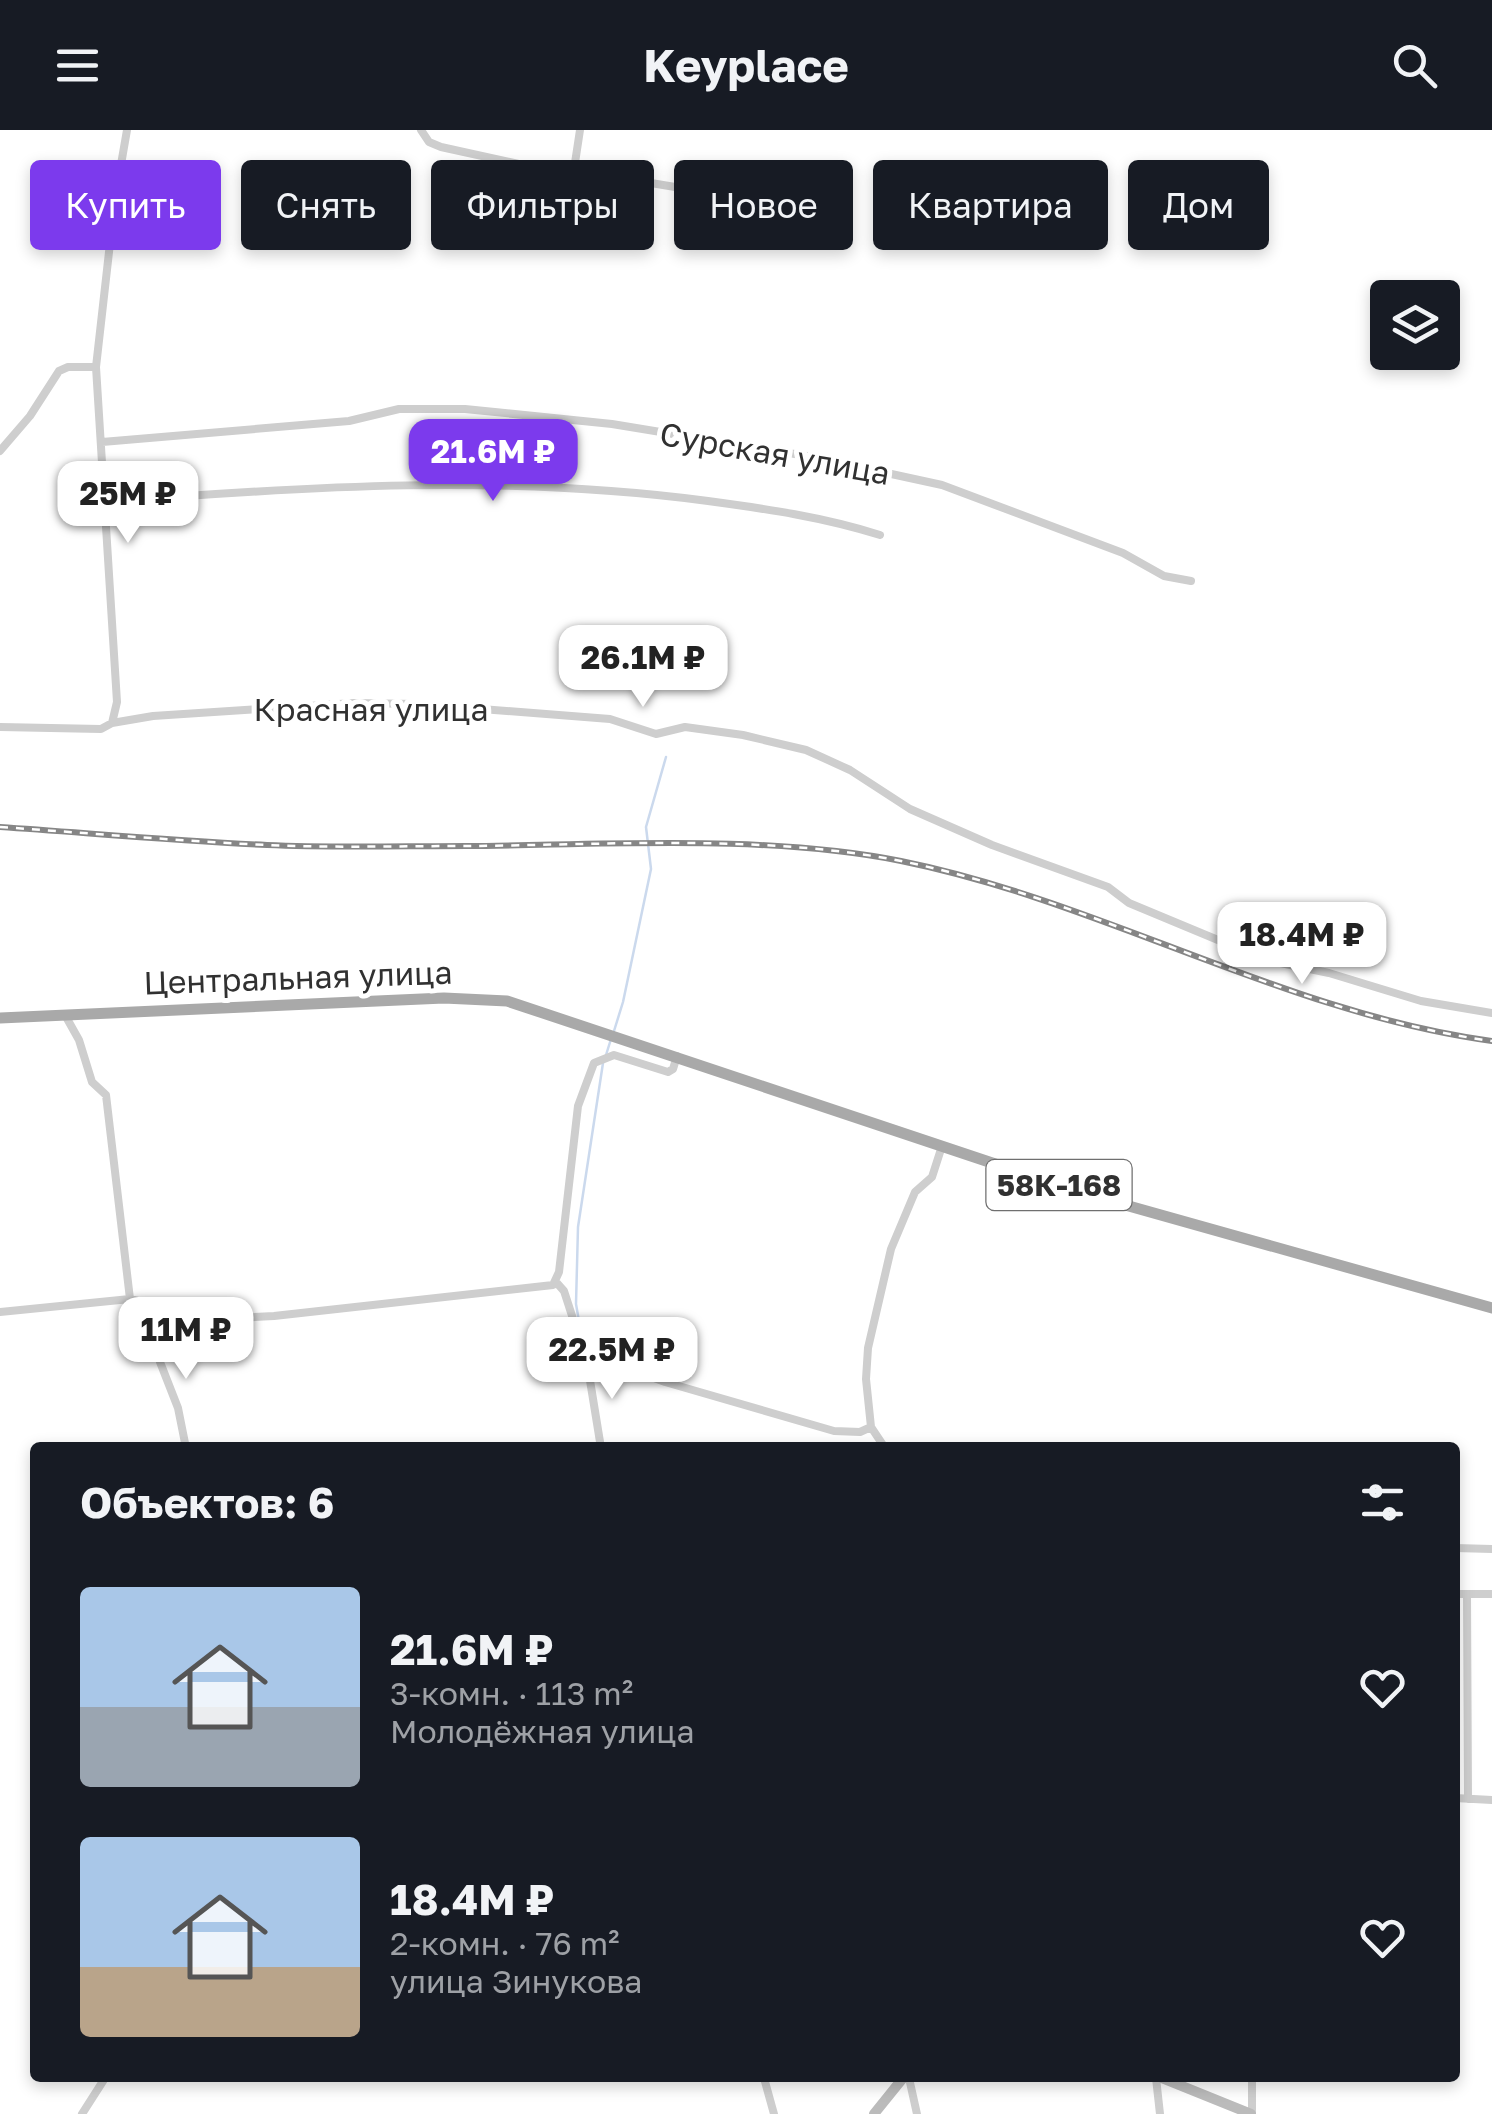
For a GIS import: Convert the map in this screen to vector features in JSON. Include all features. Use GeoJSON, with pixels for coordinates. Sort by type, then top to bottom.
{"type":"FeatureCollection","features":[{"type":"Feature","properties":{"kind":"main road","name":"Центральная улица"},"geometry":{"type":"LineString","coordinates":[[0,1018],[479,998],[532,1007],[677,1056]]}},
{"type":"Feature","properties":{"kind":"main road","name":"58К-168"},"geometry":{"type":"LineString","coordinates":[[677,1056],[1080,1192],[1492,1308]]}},
{"type":"Feature","properties":{"kind":"street"},"geometry":{"type":"LineString","coordinates":[[112,722],[117,702],[96,367],[126,130]]}},
{"type":"Feature","properties":{"kind":"street"},"geometry":{"type":"LineString","coordinates":[[421,130],[429,142],[441,147],[500,160]]}},
{"type":"Feature","properties":{"kind":"street"},"geometry":{"type":"LineString","coordinates":[[575,160],[580,130]]}},
{"type":"Feature","properties":{"kind":"street"},"geometry":{"type":"LineString","coordinates":[[0,451],[30,416],[59,370],[96,367]]}},
{"type":"Feature","properties":{"kind":"street","name":"Сурская улица"},"geometry":{"type":"LineString","coordinates":[[102,442],[350,421],[399,409],[465,409],[612,424],[813,457],[942,486],[1123,552],[1164,576],[1191,581]]}},
{"type":"Feature","properties":{"kind":"street"},"geometry":{"type":"LineString","coordinates":[[107,502],[376,483],[494,485],[646,493],[759,507],[880,534]]}},
{"type":"Feature","properties":{"kind":"street","name":"Красная улица"},"geometry":{"type":"LineString","coordinates":[[0,727],[101,729],[112,722],[226,710],[354,703],[610,719],[656,734],[685,728],[742,736],[806,750],[850,770],[910,808],[992,845],[1108,887],[1128,903],[1266,960],[1329,972],[1422,1001],[1492,1012]]}},
{"type":"Feature","properties":{"kind":"street"},"geometry":{"type":"LineString","coordinates":[[64,1014],[79,1040],[92,1082],[106,1095],[130,1299]]}},
{"type":"Feature","properties":{"kind":"street"},"geometry":{"type":"LineString","coordinates":[[599,1442],[587,1362],[564,1291],[556,1282],[578,1106],[594,1063],[614,1055],[668,1072],[677,1056]]}},
{"type":"Feature","properties":{"kind":"street"},"geometry":{"type":"LineString","coordinates":[[881,1442],[871,1427],[866,1379],[868,1348],[891,1249],[914,1192],[932,1177],[942,1146]]}},
{"type":"Feature","properties":{"kind":"street"},"geometry":{"type":"LineString","coordinates":[[0,1312],[130,1299],[154,1305],[164,1316],[180,1321],[274,1316],[534,1289],[556,1282]]}},
{"type":"Feature","properties":{"kind":"street"},"geometry":{"type":"LineString","coordinates":[[164,1316],[160,1362],[178,1408],[185,1442]]}},
{"type":"Feature","properties":{"kind":"street"},"geometry":{"type":"LineString","coordinates":[[587,1362],[598,1358],[834,1432],[860,1432],[871,1427]]}},
{"type":"Feature","properties":{"kind":"street"},"geometry":{"type":"LineString","coordinates":[[1460,1548],[1492,1549]]}},
{"type":"Feature","properties":{"kind":"street"},"geometry":{"type":"LineString","coordinates":[[1460,1594],[1492,1594]]}},
{"type":"Feature","properties":{"kind":"street"},"geometry":{"type":"LineString","coordinates":[[1467,1594],[1468,1799]]}},
{"type":"Feature","properties":{"kind":"street"},"geometry":{"type":"LineString","coordinates":[[1460,1798],[1492,1800]]}},
{"type":"Feature","properties":{"kind":"street"},"geometry":{"type":"LineString","coordinates":[[82,2114],[102,2082]]}},
{"type":"Feature","properties":{"kind":"street"},"geometry":{"type":"LineString","coordinates":[[765,2082],[774,2114]]}},
{"type":"Feature","properties":{"kind":"street"},"geometry":{"type":"LineString","coordinates":[[874,2114],[902,2082]]}},
{"type":"Feature","properties":{"kind":"street"},"geometry":{"type":"LineString","coordinates":[[907,2082],[917,2114]]}},
{"type":"Feature","properties":{"kind":"street"},"geometry":{"type":"LineString","coordinates":[[1159,2082],[1160,2114]]}},
{"type":"Feature","properties":{"kind":"street"},"geometry":{"type":"LineString","coordinates":[[1169,2082],[1252,2114],[1252,2082]]}},
{"type":"Feature","properties":{"kind":"waterway"},"geometry":{"type":"LineString","coordinates":[[614,1031],[651,869],[646,827],[666,757]]}},
{"type":"Feature","properties":{"kind":"waterway"},"geometry":{"type":"LineString","coordinates":[[606,1055],[611,1039]]}},
{"type":"Feature","properties":{"kind":"waterway"},"geometry":{"type":"LineString","coordinates":[[580,1327],[576,1304],[578,1227],[603,1063]]}},
{"type":"Feature","properties":{"kind":"railway"},"geometry":{"type":"LineString","coordinates":[[0,827],[292,846],[685,843],[849,853],[976,879],[1341,1007],[1416,1027],[1492,1041]]}}]}
